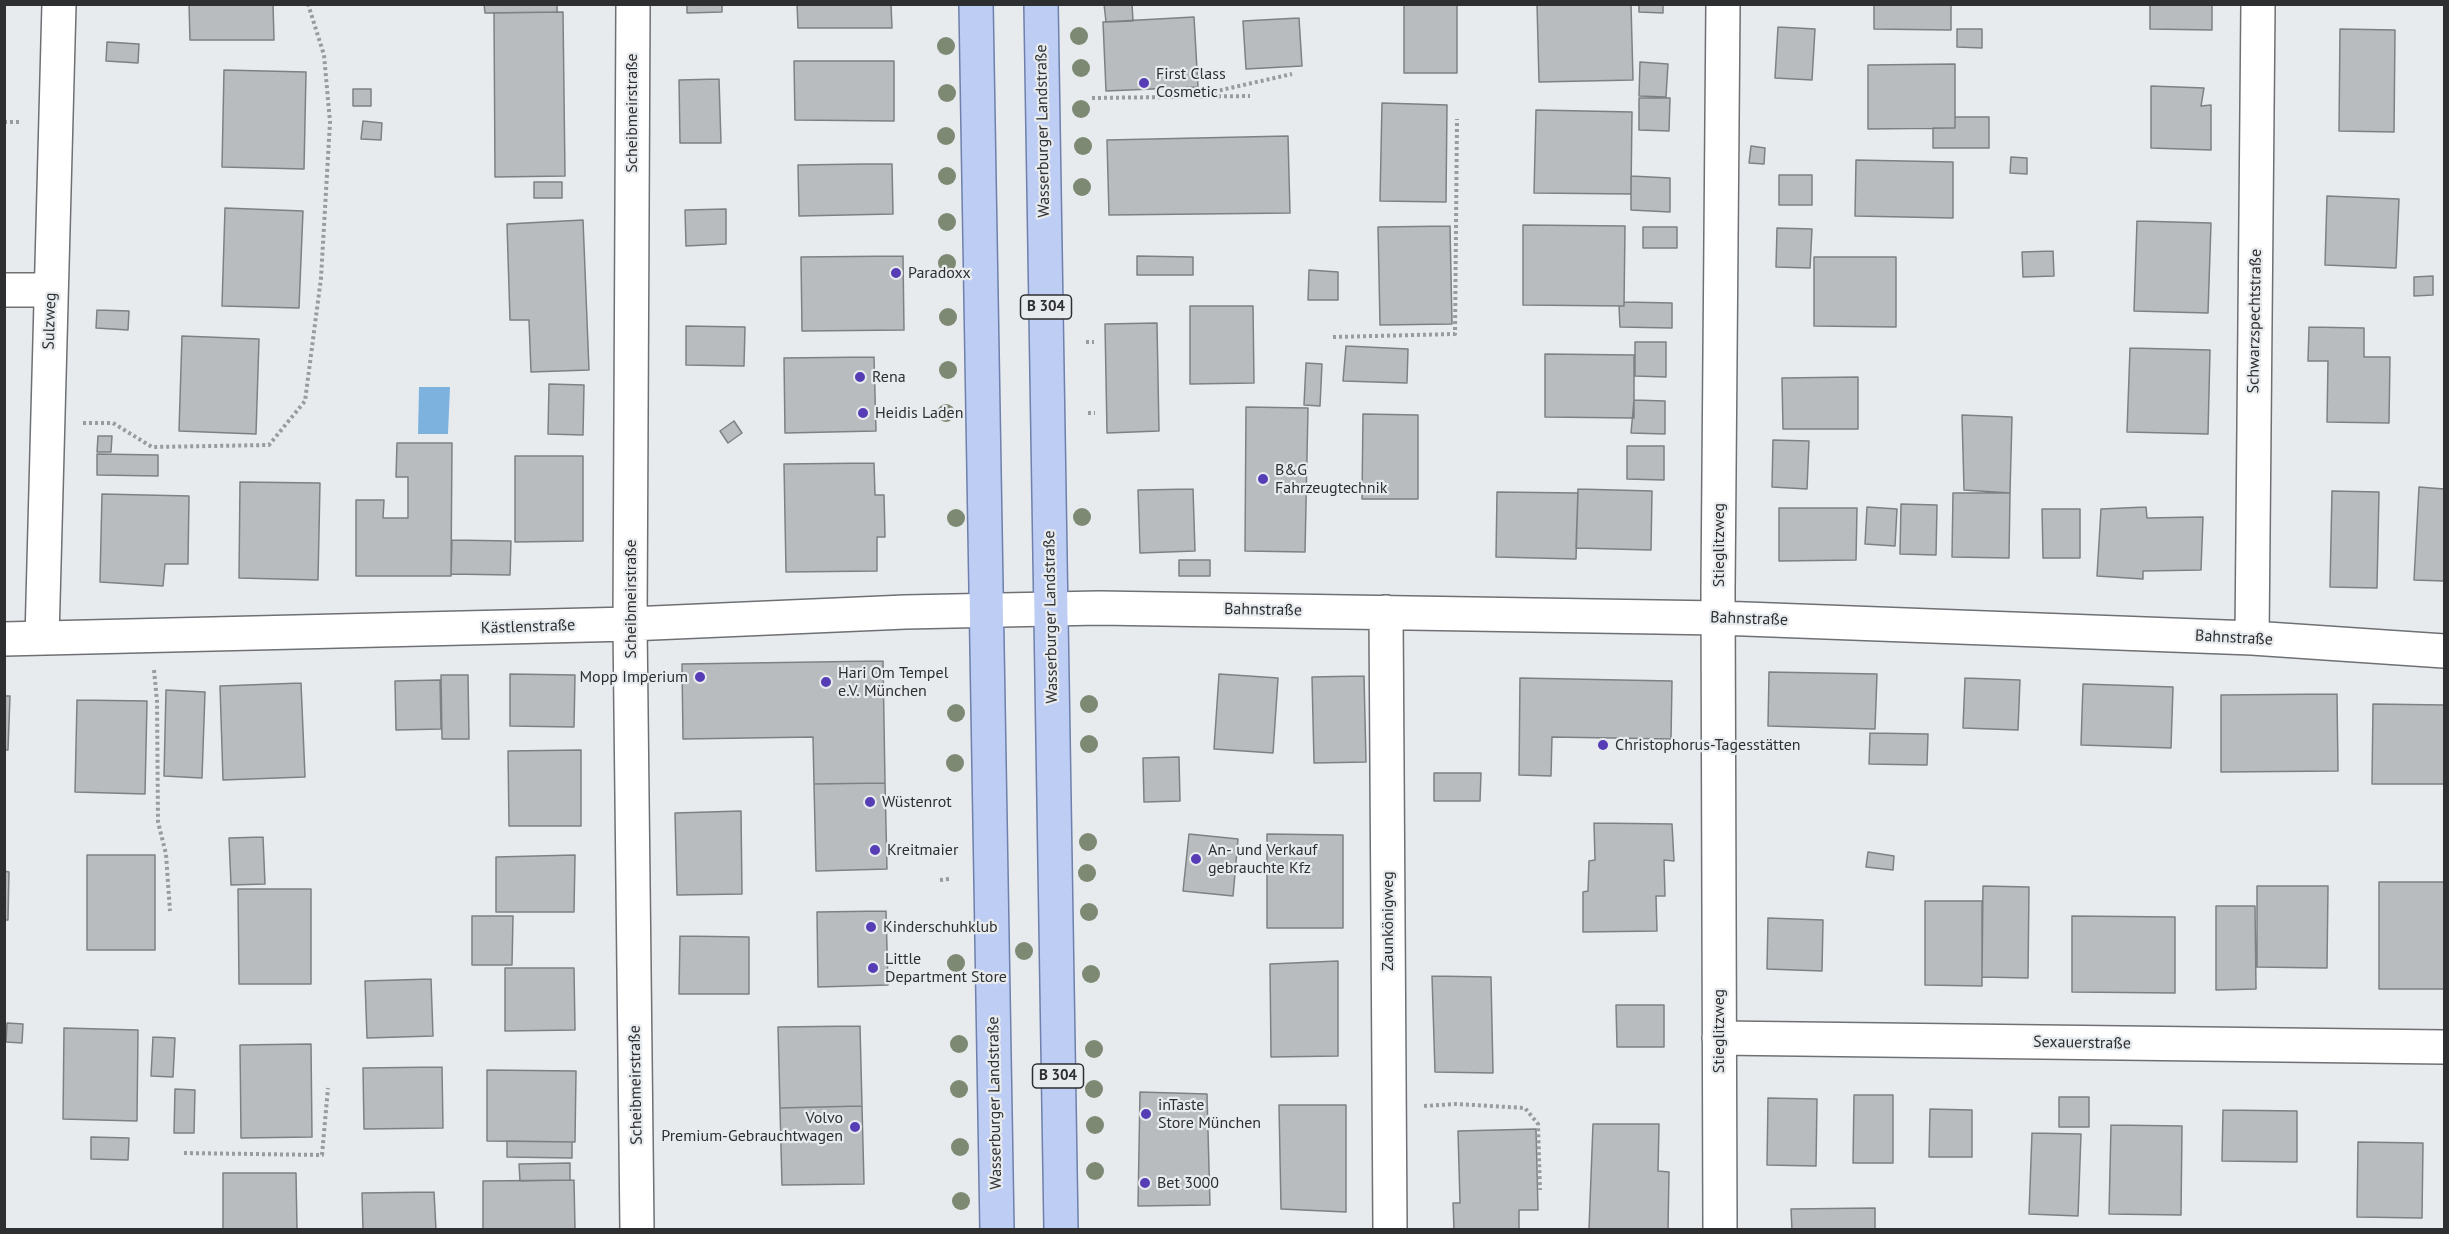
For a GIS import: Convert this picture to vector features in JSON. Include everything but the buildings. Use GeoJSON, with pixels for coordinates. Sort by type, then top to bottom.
{"type":"FeatureCollection","features":[{"type":"Feature","properties":{"kind":"main road","name":"Wasserburger Landstraße"},"geometry":{"type":"LineString","coordinates":[[976,4],[997,1230]]}},
{"type":"Feature","properties":{"kind":"main road","name":"Wasserburger Landstraße"},"geometry":{"type":"LineString","coordinates":[[1041,4],[1061,1230]]}},
{"type":"Feature","properties":{"kind":"street","name":"Sulzweg"},"geometry":{"type":"LineString","coordinates":[[42,638],[59,4]]}},
{"type":"Feature","properties":{"kind":"street","name":"Scheibmeirstraße"},"geometry":{"type":"LineString","coordinates":[[633,4],[630,624],[637,1230]]}},
{"type":"Feature","properties":{"kind":"street","name":"Stieglitzweg"},"geometry":{"type":"LineString","coordinates":[[1720,1230],[1719,618],[1724,4]]}},
{"type":"Feature","properties":{"kind":"street","name":"Schwarzspechtstraße"},"geometry":{"type":"LineString","coordinates":[[2252,638],[2258,4]]}},
{"type":"Feature","properties":{"kind":"street"},"geometry":{"type":"LineString","coordinates":[[4,290],[51,290]]}},
{"type":"Feature","properties":{"kind":"street","name":"Bahnstraße"},"geometry":{"type":"LineString","coordinates":[[1052,610],[1099,608],[1719,618],[2252,638],[2445,651]]}},
{"type":"Feature","properties":{"kind":"street","name":"Kästlenstraße"},"geometry":{"type":"LineString","coordinates":[[4,639],[630,624],[1052,610]]}},
{"type":"Feature","properties":{"kind":"street","name":"Zaunkönigweg"},"geometry":{"type":"LineString","coordinates":[[1386,612],[1390,1230]]}},
{"type":"Feature","properties":{"kind":"street","name":"Sexauerstraße"},"geometry":{"type":"LineString","coordinates":[[1719,1038],[2445,1047]]}},
{"type":"Feature","properties":{"kind":"path"},"geometry":{"type":"LineString","coordinates":[[48,424],[113,423],[152,447],[269,445],[305,401],[321,278],[330,123],[324,55],[308,4]]}},
{"type":"Feature","properties":{"kind":"path"},"geometry":{"type":"LineString","coordinates":[[1201,95],[1292,74]]}},
{"type":"Feature","properties":{"kind":"path"},"geometry":{"type":"LineString","coordinates":[[1092,98],[1250,96]]}},
{"type":"Feature","properties":{"kind":"path"},"geometry":{"type":"LineString","coordinates":[[1334,337],[1455,334],[1457,119]]}},
{"type":"Feature","properties":{"kind":"path"},"geometry":{"type":"LineString","coordinates":[[1086,342],[1094,342]]}},
{"type":"Feature","properties":{"kind":"path"},"geometry":{"type":"LineString","coordinates":[[1088,413],[1095,413]]}},
{"type":"Feature","properties":{"kind":"path"},"geometry":{"type":"LineString","coordinates":[[151,637],[157,701],[158,822],[166,854],[170,911]]}},
{"type":"Feature","properties":{"kind":"path"},"geometry":{"type":"LineString","coordinates":[[940,880],[949,879]]}},
{"type":"Feature","properties":{"kind":"path"},"geometry":{"type":"LineString","coordinates":[[184,1153],[322,1155],[328,1088]]}},
{"type":"Feature","properties":{"kind":"path"},"geometry":{"type":"LineString","coordinates":[[1388,1109],[1456,1104],[1525,1108],[1538,1124],[1540,1190]]}},
{"type":"Feature","properties":{"kind":"water"},"geometry":{"type":"Polygon","coordinates":[[[419,387],[450,387],[448,434],[418,434],[419,387]]]}},
{"type":"Feature","properties":{"kind":"place","name":"First Class Cosmetic"},"geometry":{"type":"Point","coordinates":[1144,83]}},
{"type":"Feature","properties":{"kind":"place","name":"Paradoxx"},"geometry":{"type":"Point","coordinates":[896,273]}},
{"type":"Feature","properties":{"kind":"place","name":"Rena"},"geometry":{"type":"Point","coordinates":[860,377]}},
{"type":"Feature","properties":{"kind":"place","name":"Heidis Laden"},"geometry":{"type":"Point","coordinates":[863,413]}},
{"type":"Feature","properties":{"kind":"place","name":"B&G Fahrzeugtechnik"},"geometry":{"type":"Point","coordinates":[1263,479]}},
{"type":"Feature","properties":{"kind":"place","name":"Mopp Imperium"},"geometry":{"type":"Point","coordinates":[700,677]}},
{"type":"Feature","properties":{"kind":"place","name":"Hari Om Tempel e.V. München"},"geometry":{"type":"Point","coordinates":[826,682]}},
{"type":"Feature","properties":{"kind":"place","name":"Christophorus-Tagesstätten"},"geometry":{"type":"Point","coordinates":[1603,745]}},
{"type":"Feature","properties":{"kind":"place","name":"Wüstenrot"},"geometry":{"type":"Point","coordinates":[870,802]}},
{"type":"Feature","properties":{"kind":"place","name":"Kreitmaier"},"geometry":{"type":"Point","coordinates":[875,850]}},
{"type":"Feature","properties":{"kind":"place","name":"An- und Verkauf gebrauchte Kfz"},"geometry":{"type":"Point","coordinates":[1196,859]}},
{"type":"Feature","properties":{"kind":"place","name":"Kinderschuhklub"},"geometry":{"type":"Point","coordinates":[871,927]}},
{"type":"Feature","properties":{"kind":"place","name":"Little Department Store"},"geometry":{"type":"Point","coordinates":[873,968]}},
{"type":"Feature","properties":{"kind":"place","name":"inTaste Store München"},"geometry":{"type":"Point","coordinates":[1146,1114]}},
{"type":"Feature","properties":{"kind":"place","name":"Volvo Premium-Gebrauchtwagen"},"geometry":{"type":"Point","coordinates":[855,1127]}},
{"type":"Feature","properties":{"kind":"place","name":"Bet 3000"},"geometry":{"type":"Point","coordinates":[1145,1183]}}]}
